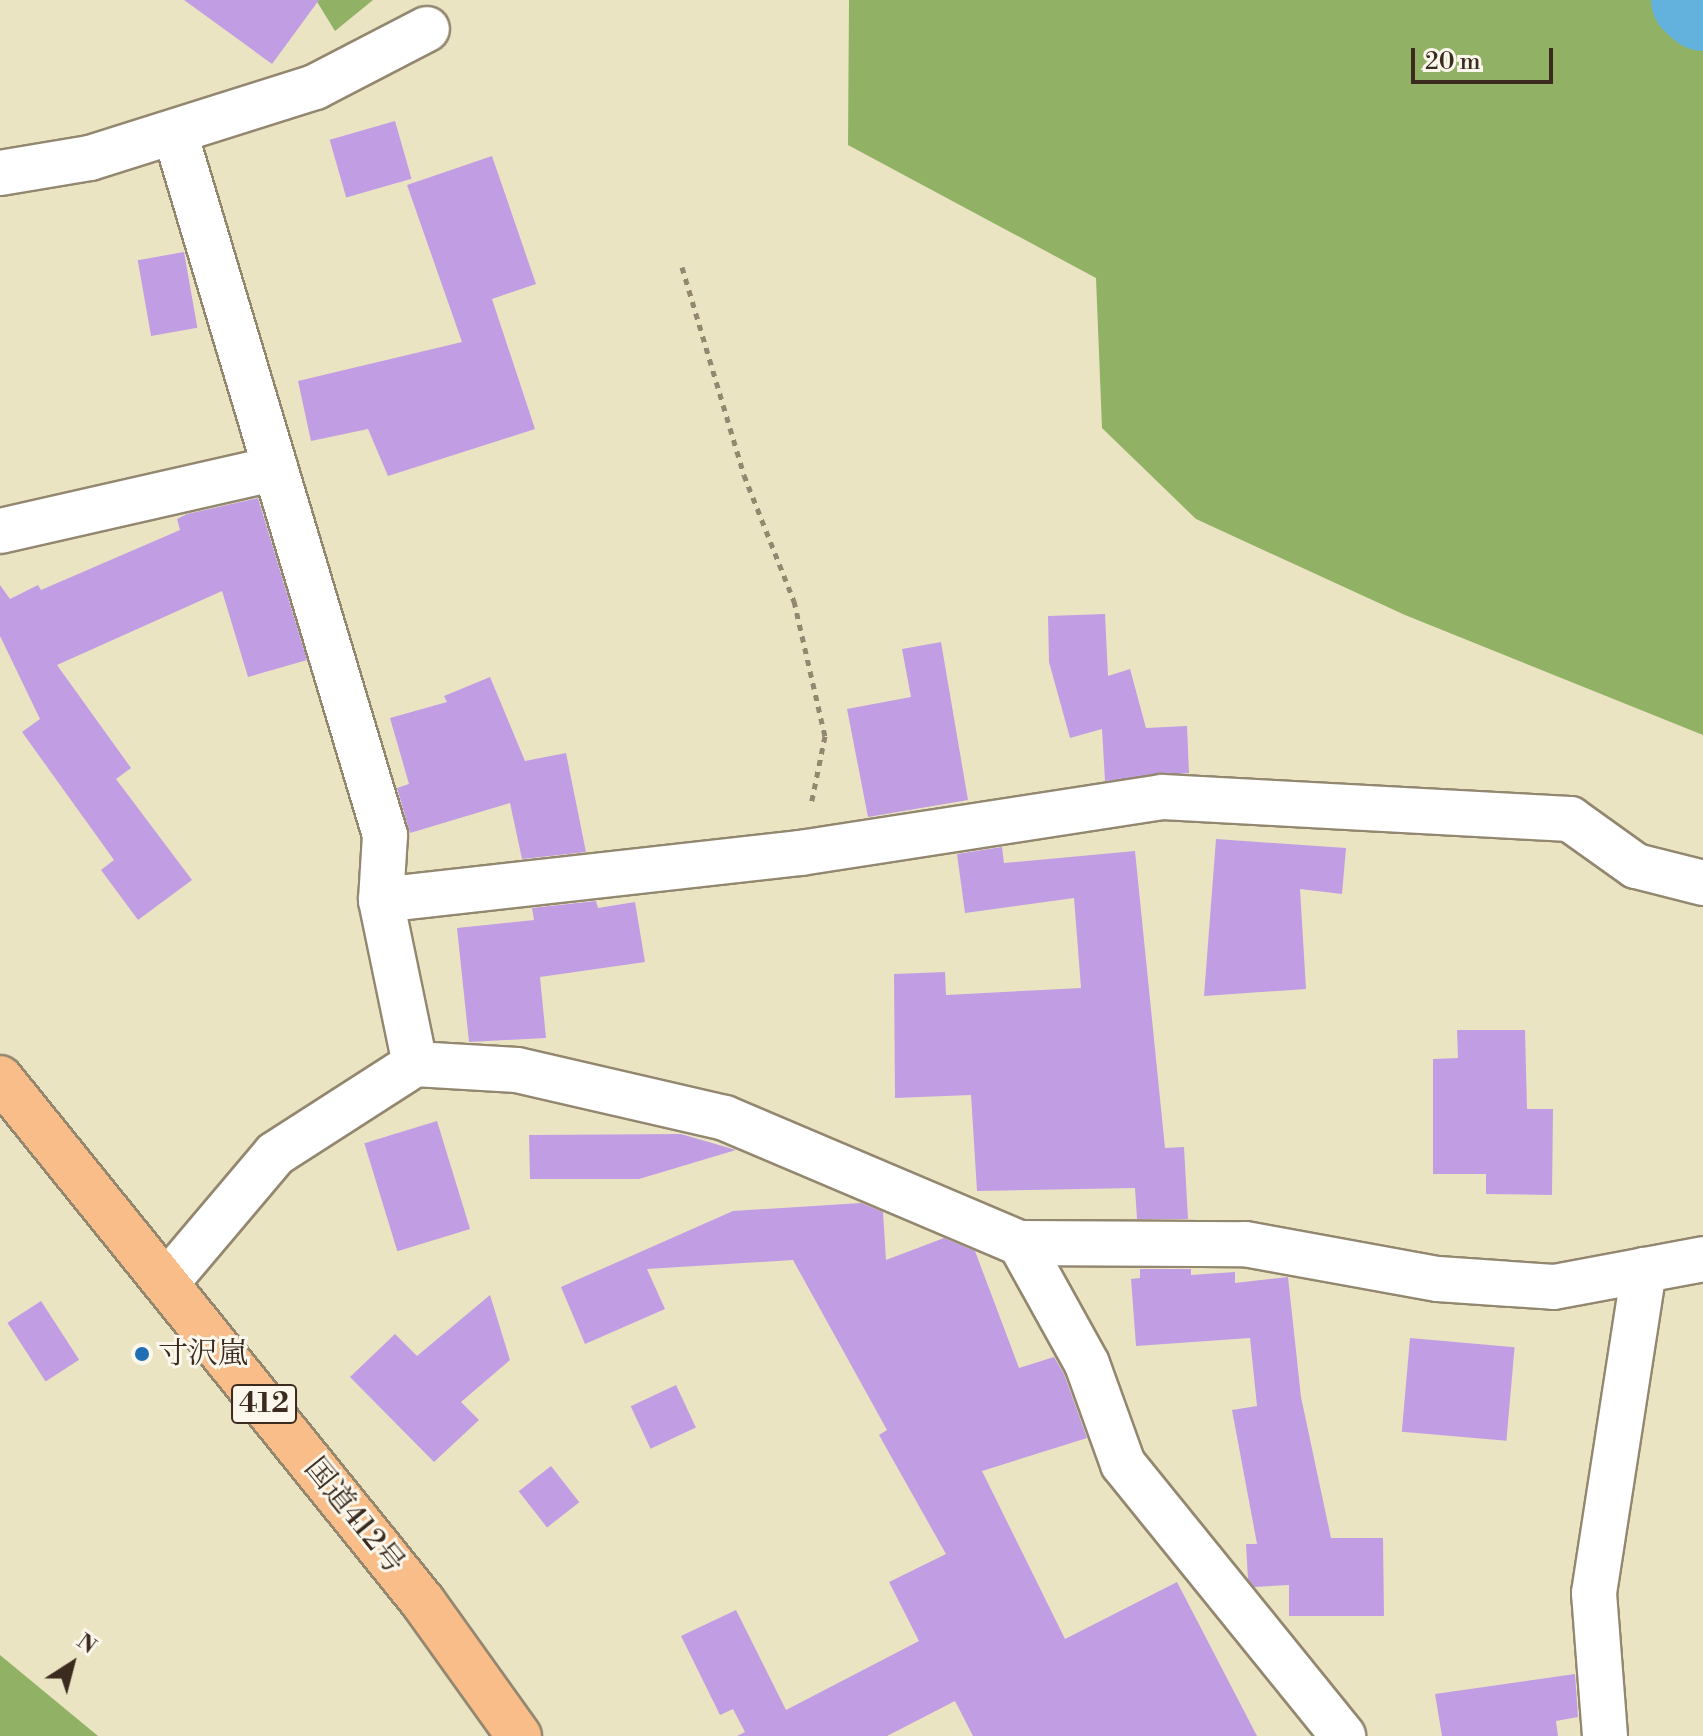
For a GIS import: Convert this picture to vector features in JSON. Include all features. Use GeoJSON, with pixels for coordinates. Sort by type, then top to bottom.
{"type":"FeatureCollection","features":[{"type":"Feature","properties":{"kind":"highway","name":"国道412号"},"geometry":{"type":"LineString","coordinates":[[0,1078],[423,1602],[519,1736]]}},
{"type":"Feature","properties":{"kind":"street"},"geometry":{"type":"LineString","coordinates":[[0,173],[90,158],[315,87],[427,29]]}},
{"type":"Feature","properties":{"kind":"street"},"geometry":{"type":"LineString","coordinates":[[175,133],[385,835],[381,900],[415,1064]]}},
{"type":"Feature","properties":{"kind":"street"},"geometry":{"type":"LineString","coordinates":[[0,531],[274,469]]}},
{"type":"Feature","properties":{"kind":"street"},"geometry":{"type":"LineString","coordinates":[[381,900],[801,853],[1162,797],[1570,819],[1636,866],[1703,883]]}},
{"type":"Feature","properties":{"kind":"street"},"geometry":{"type":"LineString","coordinates":[[167,1282],[275,1154],[415,1064],[517,1070],[725,1118],[1020,1243],[1245,1244],[1438,1279],[1554,1287],[1703,1259]]}},
{"type":"Feature","properties":{"kind":"street"},"geometry":{"type":"LineString","coordinates":[[1020,1243],[1087,1364],[1123,1464],[1343,1736]]}},
{"type":"Feature","properties":{"kind":"street"},"geometry":{"type":"LineString","coordinates":[[1605,1736],[1594,1593],[1644,1270]]}},
{"type":"Feature","properties":{"kind":"path"},"geometry":{"type":"LineString","coordinates":[[682,267],[744,475],[794,601],[825,736],[801,853]]}},
{"type":"Feature","properties":{"kind":"green space"},"geometry":{"type":"Polygon","coordinates":[[[316,0],[373,0],[335,31],[316,0]]]}},
{"type":"Feature","properties":{"kind":"green space"},"geometry":{"type":"Polygon","coordinates":[[[849,0],[1703,0],[1703,735],[1405,615],[1196,519],[1102,428],[1096,278],[848,145],[849,0]]]}},
{"type":"Feature","properties":{"kind":"green space"},"geometry":{"type":"Polygon","coordinates":[[[0,1655],[98,1736],[0,1736],[0,1655]]]}},
{"type":"Feature","properties":{"kind":"building"},"geometry":{"type":"Polygon","coordinates":[[[184,0],[319,0],[272,64],[184,0]]]}},
{"type":"Feature","properties":{"kind":"building"},"geometry":{"type":"Polygon","coordinates":[[[395,121],[412,179],[346,197],[330,140],[395,121]]]}},
{"type":"Feature","properties":{"kind":"building"},"geometry":{"type":"Polygon","coordinates":[[[492,156],[536,284],[492,299],[535,429],[388,476],[368,429],[311,441],[298,381],[462,342],[407,185],[492,156]]]}},
{"type":"Feature","properties":{"kind":"building"},"geometry":{"type":"Polygon","coordinates":[[[184,252],[197,328],[151,336],[138,260],[184,252]]]}},
{"type":"Feature","properties":{"kind":"building"},"geometry":{"type":"Polygon","coordinates":[[[258,498],[307,660],[248,677],[222,591],[57,665],[131,768],[116,779],[192,880],[138,920],[101,870],[114,860],[22,732],[40,719],[0,636],[0,585],[10,599],[38,585],[41,590],[180,530],[177,519],[187,514],[258,498]]]}},
{"type":"Feature","properties":{"kind":"building"},"geometry":{"type":"Polygon","coordinates":[[[1105,614],[1108,676],[1130,669],[1146,728],[1187,726],[1189,773],[1105,781],[1102,729],[1070,738],[1049,662],[1048,616],[1105,614]]]}},
{"type":"Feature","properties":{"kind":"building"},"geometry":{"type":"Polygon","coordinates":[[[941,642],[968,800],[868,817],[847,709],[911,697],[902,649],[941,642]]]}},
{"type":"Feature","properties":{"kind":"building"},"geometry":{"type":"Polygon","coordinates":[[[490,677],[525,761],[566,753],[586,852],[522,859],[510,803],[410,833],[397,788],[409,784],[390,718],[447,702],[444,696],[490,677]]]}},
{"type":"Feature","properties":{"kind":"building"},"geometry":{"type":"Polygon","coordinates":[[[1216,839],[1346,848],[1342,894],[1300,889],[1306,989],[1204,996],[1216,839]]]}},
{"type":"Feature","properties":{"kind":"building"},"geometry":{"type":"Polygon","coordinates":[[[1002,847],[1004,863],[1135,851],[1165,1148],[1184,1147],[1188,1219],[1137,1219],[1135,1188],[977,1191],[971,1095],[895,1098],[894,974],[945,972],[946,995],[1081,988],[1074,898],[965,913],[957,854],[1002,847]]]}},
{"type":"Feature","properties":{"kind":"building"},"geometry":{"type":"Polygon","coordinates":[[[596,901],[598,908],[635,902],[645,962],[540,977],[546,1038],[469,1042],[457,928],[534,920],[532,908],[596,901]]]}},
{"type":"Feature","properties":{"kind":"building"},"geometry":{"type":"Polygon","coordinates":[[[1457,1030],[1525,1030],[1527,1109],[1553,1109],[1552,1195],[1486,1194],[1486,1174],[1433,1174],[1433,1059],[1458,1058],[1457,1030]]]}},
{"type":"Feature","properties":{"kind":"building"},"geometry":{"type":"Polygon","coordinates":[[[437,1121],[470,1229],[397,1251],[364,1143],[437,1121]]]}},
{"type":"Feature","properties":{"kind":"building"},"geometry":{"type":"Polygon","coordinates":[[[681,1134],[736,1150],[639,1179],[530,1179],[529,1135],[681,1134]]]}},
{"type":"Feature","properties":{"kind":"building"},"geometry":{"type":"Polygon","coordinates":[[[861,1203],[883,1212],[886,1260],[944,1238],[975,1251],[1019,1368],[1054,1357],[1064,1374],[1087,1438],[982,1471],[1065,1639],[1177,1582],[1257,1736],[973,1736],[955,1701],[887,1736],[737,1736],[745,1732],[733,1709],[720,1715],[681,1636],[736,1610],[786,1710],[919,1641],[889,1582],[946,1554],[879,1435],[887,1430],[793,1260],[647,1269],[665,1309],[585,1344],[561,1287],[733,1211],[861,1203]]]}},
{"type":"Feature","properties":{"kind":"building"},"geometry":{"type":"Polygon","coordinates":[[[1140,1269],[1191,1269],[1191,1275],[1235,1272],[1235,1283],[1288,1277],[1301,1397],[1331,1538],[1383,1538],[1384,1616],[1289,1616],[1289,1585],[1254,1587],[1248,1579],[1246,1544],[1257,1544],[1232,1410],[1257,1406],[1250,1338],[1136,1346],[1131,1279],[1140,1278],[1140,1269]]]}},
{"type":"Feature","properties":{"kind":"building"},"geometry":{"type":"Polygon","coordinates":[[[490,1295],[510,1360],[461,1402],[479,1420],[434,1462],[350,1377],[395,1334],[417,1356],[490,1295]]]}},
{"type":"Feature","properties":{"kind":"building"},"geometry":{"type":"Polygon","coordinates":[[[41,1301],[79,1360],[46,1381],[7,1323],[41,1301]]]}},
{"type":"Feature","properties":{"kind":"building"},"geometry":{"type":"Polygon","coordinates":[[[1410,1338],[1515,1347],[1506,1441],[1402,1432],[1410,1338]]]}},
{"type":"Feature","properties":{"kind":"building"},"geometry":{"type":"Polygon","coordinates":[[[676,1385],[696,1428],[651,1449],[631,1406],[676,1385]]]}},
{"type":"Feature","properties":{"kind":"building"},"geometry":{"type":"Polygon","coordinates":[[[551,1466],[579,1502],[547,1527],[519,1491],[551,1466]]]}},
{"type":"Feature","properties":{"kind":"building"},"geometry":{"type":"Polygon","coordinates":[[[1575,1674],[1578,1717],[1556,1721],[1558,1736],[1442,1736],[1435,1694],[1575,1674]]]}},
{"type":"Feature","properties":{"kind":"waterway"},"geometry":{"type":"LineString","coordinates":[[1694,0],[1703,8]]}},
{"type":"Feature","properties":{"kind":"place","name":"寸沢嵐"},"geometry":{"type":"Point","coordinates":[142,1354]}}]}
